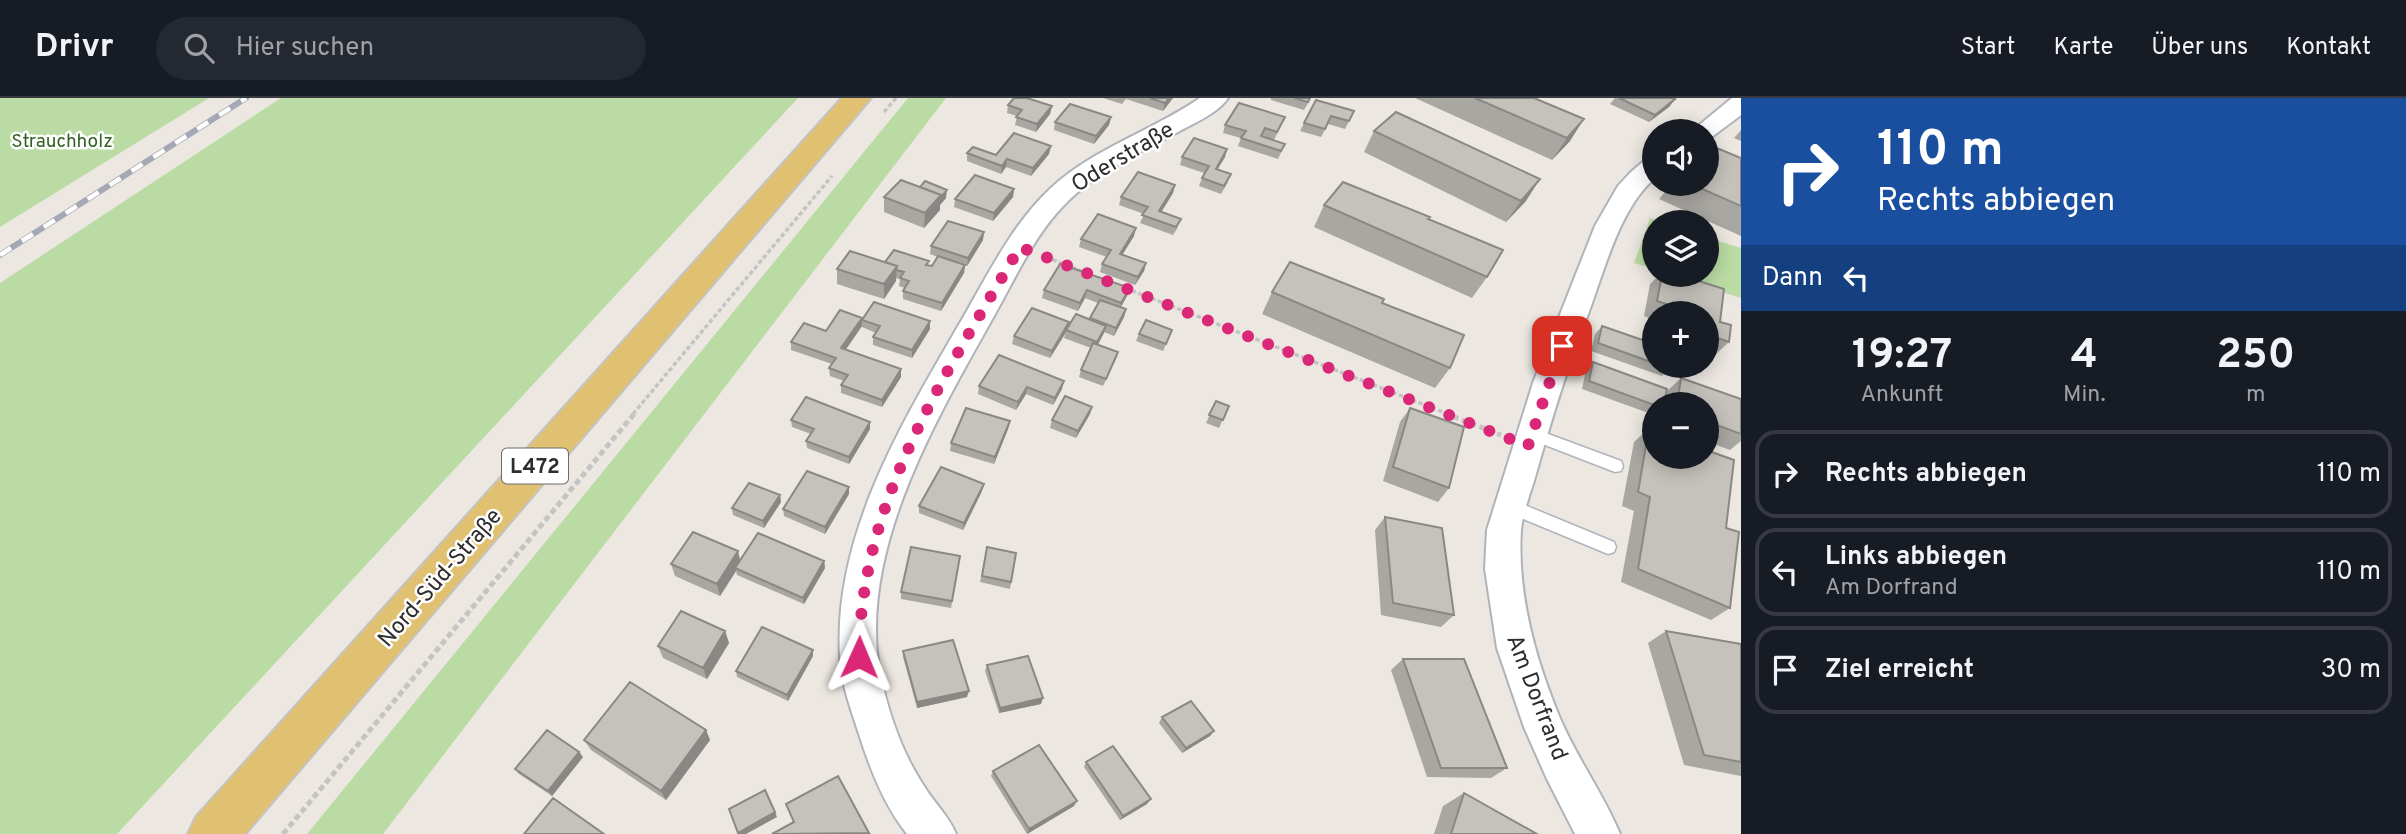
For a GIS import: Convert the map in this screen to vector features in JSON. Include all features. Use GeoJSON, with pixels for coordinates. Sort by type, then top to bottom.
{"type":"FeatureCollection","features":[{"type":"Feature","properties":{"kind":"main road","name":"Nord-Süd-Straße"},"geometry":{"type":"LineString","coordinates":[[214,834],[868,108]]}},
{"type":"Feature","properties":{"kind":"street","name":"Oderstraße"},"geometry":{"type":"LineString","coordinates":[[935,834],[901,786],[882,744],[868,702],[859,657],[859,612],[877,526],[920,421],[1042,213],[1080,177],[1216,98]]}},
{"type":"Feature","properties":{"kind":"street"},"geometry":{"type":"LineString","coordinates":[[1719,120],[1741,103]]}},
{"type":"Feature","properties":{"kind":"street","name":"Am Dorfrand"},"geometry":{"type":"LineString","coordinates":[[1599,834],[1549,738],[1521,666],[1503,585],[1504,528],[1530,440],[1570,323],[1608,230],[1627,194],[1642,178]]}},
{"type":"Feature","properties":{"kind":"lane"},"geometry":{"type":"LineString","coordinates":[[1530,440],[1615,466]]}},
{"type":"Feature","properties":{"kind":"lane"},"geometry":{"type":"LineString","coordinates":[[1510,506],[1608,547]]}},
{"type":"Feature","properties":{"kind":"path"},"geometry":{"type":"LineString","coordinates":[[868,108],[896,98]]}},
{"type":"Feature","properties":{"kind":"path"},"geometry":{"type":"LineString","coordinates":[[283,834],[835,172]]}},
{"type":"Feature","properties":{"kind":"path"},"geometry":{"type":"LineString","coordinates":[[1020,247],[1085,272]]}},
{"type":"Feature","properties":{"kind":"path"},"geometry":{"type":"LineString","coordinates":[[1124,288],[1530,440]]}},
{"type":"Feature","properties":{"kind":"green space","name":"Strauchholz"},"geometry":{"type":"Polygon","coordinates":[[[0,98],[209,98],[0,227],[0,98]]]}},
{"type":"Feature","properties":{"kind":"green space"},"geometry":{"type":"Polygon","coordinates":[[[281,98],[798,98],[117,834],[0,834],[0,283],[281,98]]]}},
{"type":"Feature","properties":{"kind":"green space"},"geometry":{"type":"Polygon","coordinates":[[[908,98],[946,98],[383,834],[307,834],[908,98]]]}},
{"type":"Feature","properties":{"kind":"green space"},"geometry":{"type":"Polygon","coordinates":[[[1642,240],[1642,265],[1634,263],[1642,240]]]}},
{"type":"Feature","properties":{"kind":"green space"},"geometry":{"type":"Polygon","coordinates":[[[1719,241],[1741,248],[1741,298],[1708,287],[1719,287],[1719,241]]]}},
{"type":"Feature","properties":{"kind":"building"},"geometry":{"type":"Polygon","coordinates":[[[1014,98],[1027,98],[1052,106],[1037,124],[1016,117],[1022,110],[1008,105],[1014,98]]]}},
{"type":"Feature","properties":{"kind":"building"},"geometry":{"type":"Polygon","coordinates":[[[1150,98],[1169,98],[1165,103],[1150,98]]]}},
{"type":"Feature","properties":{"kind":"building"},"geometry":{"type":"Polygon","coordinates":[[[1294,98],[1310,98],[1308,102],[1294,98]]]}},
{"type":"Feature","properties":{"kind":"building"},"geometry":{"type":"Polygon","coordinates":[[[1475,98],[1534,98],[1584,119],[1567,138],[1475,98]]]}},
{"type":"Feature","properties":{"kind":"building"},"geometry":{"type":"Polygon","coordinates":[[[1619,98],[1672,98],[1675,99],[1655,115],[1619,98]]]}},
{"type":"Feature","properties":{"kind":"building"},"geometry":{"type":"Polygon","coordinates":[[[1316,100],[1354,111],[1349,121],[1331,116],[1325,129],[1304,123],[1316,100]]]}},
{"type":"Feature","properties":{"kind":"building"},"geometry":{"type":"Polygon","coordinates":[[[1239,103],[1285,117],[1277,132],[1265,128],[1261,136],[1285,144],[1281,151],[1241,138],[1246,131],[1225,125],[1239,103]]]}},
{"type":"Feature","properties":{"kind":"building"},"geometry":{"type":"Polygon","coordinates":[[[1070,104],[1111,117],[1096,136],[1055,122],[1070,104]]]}},
{"type":"Feature","properties":{"kind":"building"},"geometry":{"type":"Polygon","coordinates":[[[1396,112],[1540,179],[1521,201],[1374,131],[1396,112]]]}},
{"type":"Feature","properties":{"kind":"building"},"geometry":{"type":"Polygon","coordinates":[[[1014,133],[1051,146],[1033,168],[1007,159],[1002,166],[967,153],[973,147],[996,155],[1014,133]]]}},
{"type":"Feature","properties":{"kind":"building"},"geometry":{"type":"Polygon","coordinates":[[[1194,138],[1227,149],[1216,169],[1231,174],[1224,186],[1202,178],[1209,166],[1182,157],[1194,138]]]}},
{"type":"Feature","properties":{"kind":"building"},"geometry":{"type":"Polygon","coordinates":[[[1719,149],[1741,158],[1741,206],[1718,196],[1719,149]]]}},
{"type":"Feature","properties":{"kind":"building"},"geometry":{"type":"Polygon","coordinates":[[[1138,172],[1175,185],[1159,211],[1181,219],[1176,227],[1142,215],[1148,207],[1121,197],[1138,172]]]}},
{"type":"Feature","properties":{"kind":"building"},"geometry":{"type":"Polygon","coordinates":[[[975,175],[1014,189],[994,213],[955,199],[975,175]]]}},
{"type":"Feature","properties":{"kind":"building"},"geometry":{"type":"Polygon","coordinates":[[[901,180],[941,195],[925,213],[884,197],[901,180]]]}},
{"type":"Feature","properties":{"kind":"building"},"geometry":{"type":"Polygon","coordinates":[[[925,181],[947,190],[941,197],[920,187],[925,181]]]}},
{"type":"Feature","properties":{"kind":"building"},"geometry":{"type":"Polygon","coordinates":[[[1343,182],[1503,250],[1487,277],[1324,205],[1343,182]]]}},
{"type":"Feature","properties":{"kind":"building"},"geometry":{"type":"Polygon","coordinates":[[[1098,214],[1136,228],[1120,254],[1146,263],[1138,277],[1102,264],[1111,250],[1081,239],[1098,214]]]}},
{"type":"Feature","properties":{"kind":"building"},"geometry":{"type":"Polygon","coordinates":[[[948,221],[984,232],[968,258],[931,246],[948,221]]]}},
{"type":"Feature","properties":{"kind":"building"},"geometry":{"type":"Polygon","coordinates":[[[894,250],[929,261],[926,265],[932,266],[938,256],[965,265],[942,303],[903,291],[909,281],[900,278],[904,272],[885,262],[894,250]]]}},
{"type":"Feature","properties":{"kind":"building"},"geometry":{"type":"Polygon","coordinates":[[[850,251],[897,266],[884,284],[837,269],[850,251]]]}},
{"type":"Feature","properties":{"kind":"building"},"geometry":{"type":"Polygon","coordinates":[[[1290,262],[1384,299],[1382,303],[1464,335],[1450,368],[1272,292],[1290,262]]]}},
{"type":"Feature","properties":{"kind":"building"},"geometry":{"type":"Polygon","coordinates":[[[1060,264],[1130,288],[1121,303],[1087,290],[1080,303],[1044,290],[1060,264]]]}},
{"type":"Feature","properties":{"kind":"building"},"geometry":{"type":"Polygon","coordinates":[[[1660,287],[1724,289],[1720,322],[1731,325],[1729,342],[1719,339],[1719,301],[1657,301],[1660,287]]]}},
{"type":"Feature","properties":{"kind":"building"},"geometry":{"type":"Polygon","coordinates":[[[1100,300],[1126,309],[1116,328],[1090,318],[1100,300]]]}},
{"type":"Feature","properties":{"kind":"building"},"geometry":{"type":"Polygon","coordinates":[[[874,302],[930,321],[912,350],[873,337],[880,326],[862,320],[874,302]]]}},
{"type":"Feature","properties":{"kind":"building"},"geometry":{"type":"Polygon","coordinates":[[[1032,308],[1069,322],[1052,351],[1014,336],[1032,308]]]}},
{"type":"Feature","properties":{"kind":"building"},"geometry":{"type":"Polygon","coordinates":[[[840,310],[862,318],[841,348],[901,369],[882,400],[841,385],[848,375],[829,368],[836,358],[791,342],[804,323],[826,331],[840,310]]]}},
{"type":"Feature","properties":{"kind":"building"},"geometry":{"type":"Polygon","coordinates":[[[1076,314],[1106,326],[1097,342],[1066,330],[1076,314]]]}},
{"type":"Feature","properties":{"kind":"building"},"geometry":{"type":"Polygon","coordinates":[[[1146,320],[1172,330],[1166,344],[1139,334],[1146,320]]]}},
{"type":"Feature","properties":{"kind":"building"},"geometry":{"type":"Polygon","coordinates":[[[1602,326],[1642,340],[1642,359],[1598,343],[1602,326]]]}},
{"type":"Feature","properties":{"kind":"building"},"geometry":{"type":"Polygon","coordinates":[[[1093,343],[1118,352],[1106,379],[1081,370],[1093,343]]]}},
{"type":"Feature","properties":{"kind":"building"},"geometry":{"type":"Polygon","coordinates":[[[999,355],[1064,381],[1055,398],[1027,387],[1018,402],[979,386],[999,355]]]}},
{"type":"Feature","properties":{"kind":"building"},"geometry":{"type":"Polygon","coordinates":[[[1593,362],[1667,389],[1666,392],[1642,392],[1642,401],[1589,381],[1593,362]]]}},
{"type":"Feature","properties":{"kind":"building"},"geometry":{"type":"Polygon","coordinates":[[[1681,378],[1741,399],[1741,434],[1719,426],[1719,392],[1679,392],[1681,378]]]}},
{"type":"Feature","properties":{"kind":"building"},"geometry":{"type":"Polygon","coordinates":[[[1065,396],[1092,407],[1078,431],[1052,420],[1065,396]]]}},
{"type":"Feature","properties":{"kind":"building"},"geometry":{"type":"Polygon","coordinates":[[[806,397],[870,422],[849,457],[806,441],[814,429],[791,420],[806,397]]]}},
{"type":"Feature","properties":{"kind":"building"},"geometry":{"type":"Polygon","coordinates":[[[1216,401],[1229,406],[1223,420],[1209,415],[1216,401]]]}},
{"type":"Feature","properties":{"kind":"building"},"geometry":{"type":"Polygon","coordinates":[[[966,408],[1010,421],[995,457],[951,443],[966,408]]]}},
{"type":"Feature","properties":{"kind":"building"},"geometry":{"type":"Polygon","coordinates":[[[1410,408],[1464,427],[1449,488],[1393,467],[1410,408]]]}},
{"type":"Feature","properties":{"kind":"building"},"geometry":{"type":"Polygon","coordinates":[[[1719,455],[1734,460],[1726,528],[1739,532],[1730,608],[1638,569],[1650,497],[1638,492],[1642,469],[1719,469],[1719,455]]]}},
{"type":"Feature","properties":{"kind":"building"},"geometry":{"type":"Polygon","coordinates":[[[941,467],[984,484],[964,523],[919,506],[941,467]]]}},
{"type":"Feature","properties":{"kind":"building"},"geometry":{"type":"Polygon","coordinates":[[[807,471],[849,487],[825,527],[783,509],[807,471]]]}},
{"type":"Feature","properties":{"kind":"building"},"geometry":{"type":"Polygon","coordinates":[[[749,483],[780,495],[763,521],[732,508],[749,483]]]}},
{"type":"Feature","properties":{"kind":"building"},"geometry":{"type":"Polygon","coordinates":[[[1385,517],[1442,528],[1454,615],[1393,603],[1385,517]]]}},
{"type":"Feature","properties":{"kind":"building"},"geometry":{"type":"Polygon","coordinates":[[[693,532],[738,551],[717,584],[671,564],[693,532]]]}},
{"type":"Feature","properties":{"kind":"building"},"geometry":{"type":"Polygon","coordinates":[[[758,533],[824,561],[803,598],[735,568],[758,533]]]}},
{"type":"Feature","properties":{"kind":"building"},"geometry":{"type":"Polygon","coordinates":[[[911,547],[960,556],[952,601],[901,592],[911,547]]]}},
{"type":"Feature","properties":{"kind":"building"},"geometry":{"type":"Polygon","coordinates":[[[987,547],[1016,553],[1011,582],[982,576],[987,547]]]}},
{"type":"Feature","properties":{"kind":"building"},"geometry":{"type":"Polygon","coordinates":[[[681,611],[725,631],[703,668],[658,646],[681,611]]]}},
{"type":"Feature","properties":{"kind":"building"},"geometry":{"type":"Polygon","coordinates":[[[762,627],[813,650],[787,695],[736,671],[762,627]]]}},
{"type":"Feature","properties":{"kind":"building"},"geometry":{"type":"Polygon","coordinates":[[[1666,631],[1741,644],[1741,762],[1704,755],[1666,631]]]}},
{"type":"Feature","properties":{"kind":"building"},"geometry":{"type":"Polygon","coordinates":[[[953,640],[969,691],[917,702],[903,651],[953,640]]]}},
{"type":"Feature","properties":{"kind":"building"},"geometry":{"type":"Polygon","coordinates":[[[1028,656],[1043,698],[1000,708],[987,665],[1028,656]]]}},
{"type":"Feature","properties":{"kind":"building"},"geometry":{"type":"Polygon","coordinates":[[[1403,659],[1464,659],[1507,768],[1441,768],[1403,659]]]}},
{"type":"Feature","properties":{"kind":"building"},"geometry":{"type":"Polygon","coordinates":[[[630,682],[706,730],[661,791],[584,740],[630,682]]]}},
{"type":"Feature","properties":{"kind":"building"},"geometry":{"type":"Polygon","coordinates":[[[1191,701],[1214,731],[1186,748],[1162,717],[1191,701]]]}},
{"type":"Feature","properties":{"kind":"building"},"geometry":{"type":"Polygon","coordinates":[[[547,730],[579,752],[548,791],[515,769],[547,730]]]}},
{"type":"Feature","properties":{"kind":"building"},"geometry":{"type":"Polygon","coordinates":[[[1039,745],[1077,801],[1029,829],[993,771],[1039,745]]]}},
{"type":"Feature","properties":{"kind":"building"},"geometry":{"type":"Polygon","coordinates":[[[1113,746],[1151,799],[1123,816],[1086,762],[1113,746]]]}},
{"type":"Feature","properties":{"kind":"building"},"geometry":{"type":"Polygon","coordinates":[[[838,776],[869,833],[772,834],[794,822],[786,804],[838,776]]]}},
{"type":"Feature","properties":{"kind":"building"},"geometry":{"type":"Polygon","coordinates":[[[765,790],[775,812],[738,833],[729,809],[765,790]]]}},
{"type":"Feature","properties":{"kind":"building"},"geometry":{"type":"Polygon","coordinates":[[[1464,793],[1537,834],[1451,834],[1464,793]]]}},
{"type":"Feature","properties":{"kind":"building"},"geometry":{"type":"Polygon","coordinates":[[[553,798],[604,834],[524,834],[553,798]]]}},
{"type":"Feature","properties":{"kind":"railway"},"geometry":{"type":"LineString","coordinates":[[0,255],[246,98]]}},
{"type":"Feature","properties":{"kind":"route"},"geometry":{"type":"LineString","coordinates":[[859,657],[859,612],[867,568],[877,526],[890,491],[920,421],[1020,247],[1528,446],[1562,346]]}}]}
